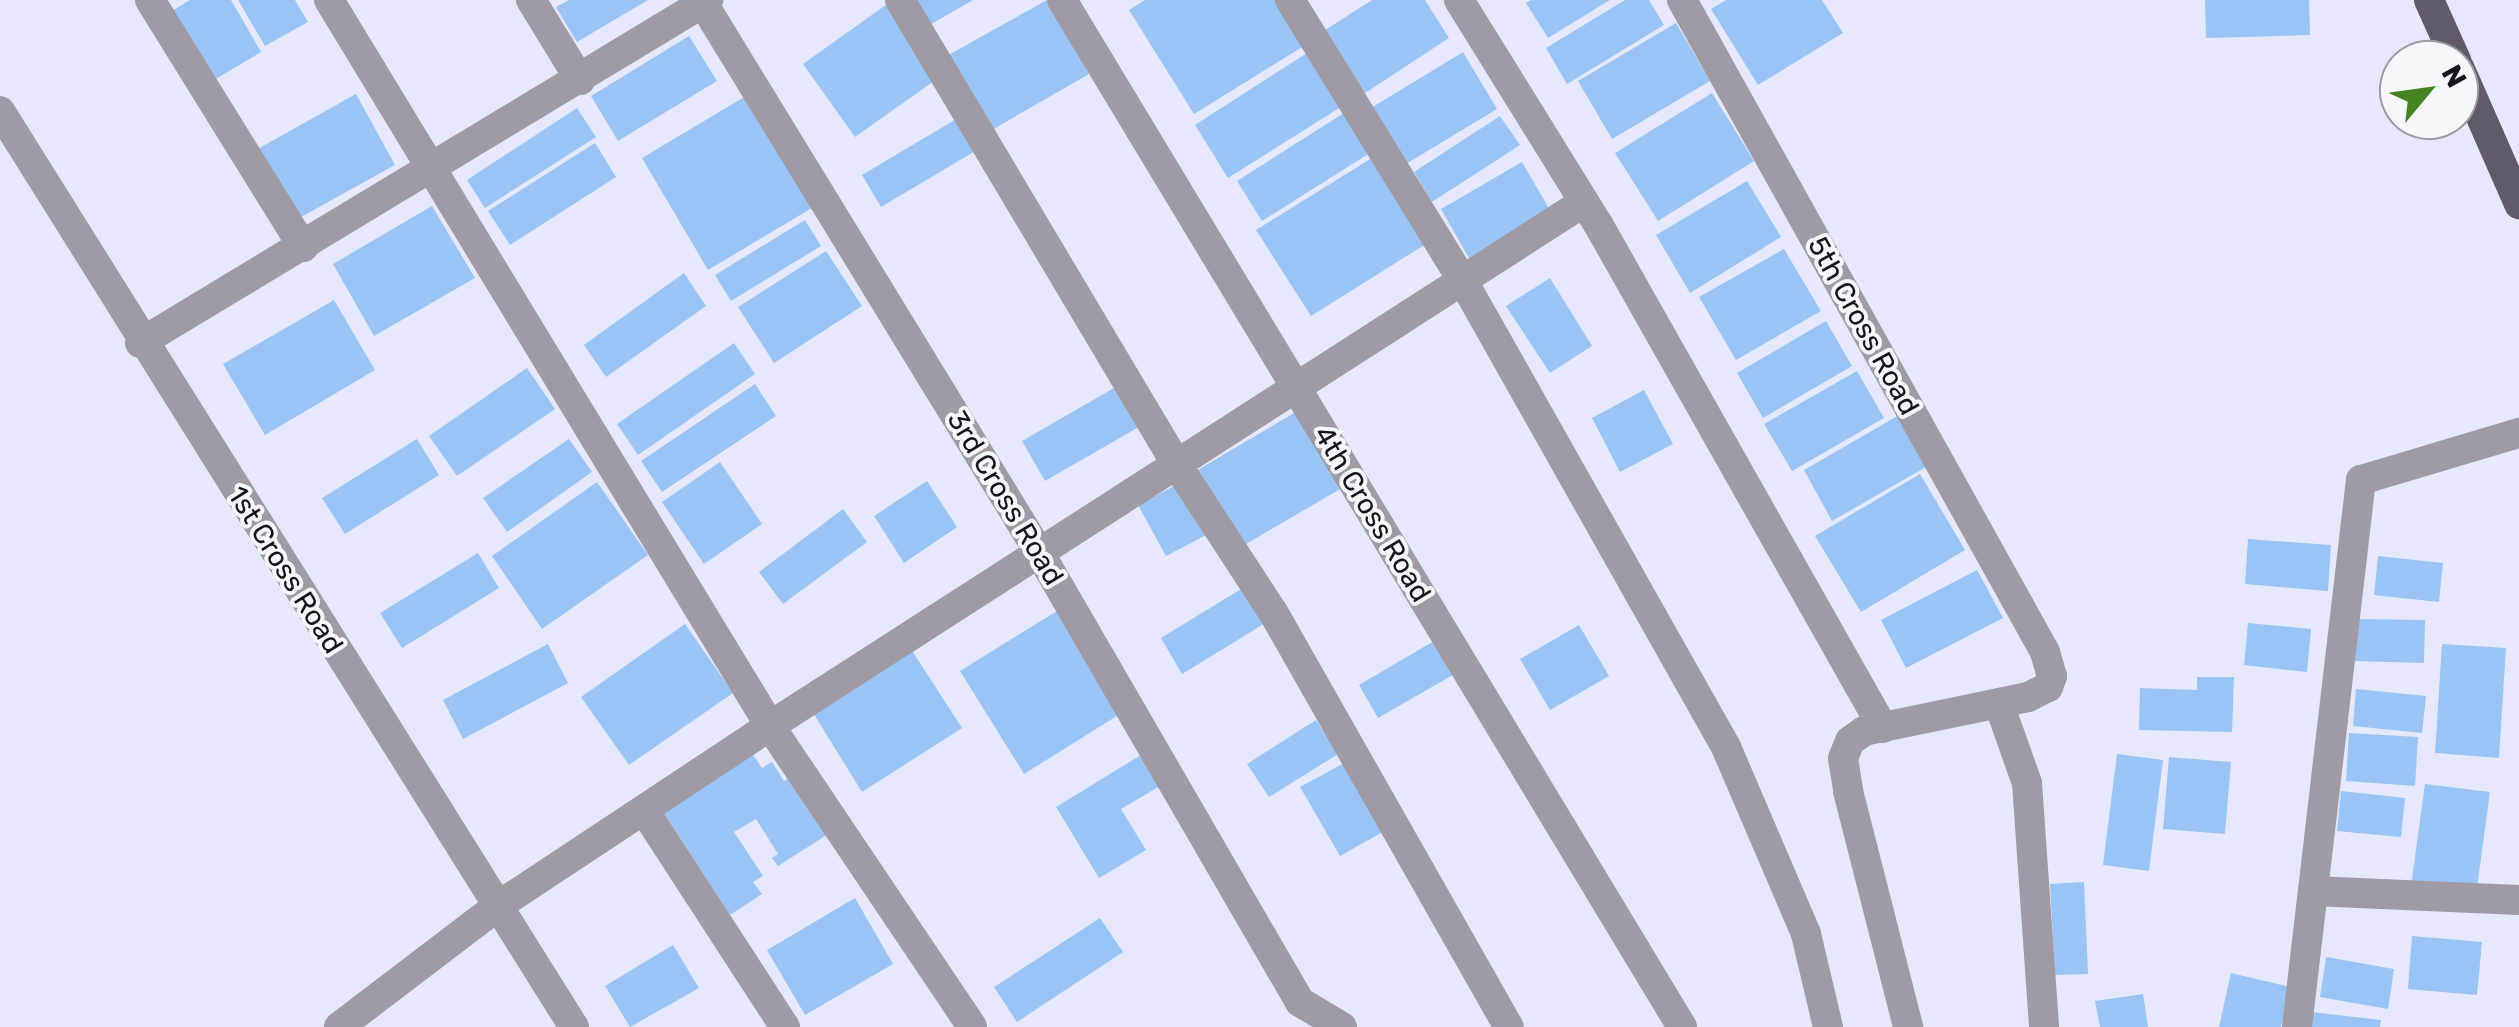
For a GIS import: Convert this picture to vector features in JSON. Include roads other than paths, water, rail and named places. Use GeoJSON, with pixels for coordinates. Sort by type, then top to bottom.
{"type":"FeatureCollection","features":[{"type":"Feature","properties":{"kind":"main road"},"geometry":{"type":"LineString","coordinates":[[2430,0],[2448,40]]}},
{"type":"Feature","properties":{"kind":"main road"},"geometry":{"type":"LineString","coordinates":[[2479,112],[2519,204]]}},
{"type":"Feature","properties":{"kind":"street"},"geometry":{"type":"LineString","coordinates":[[150,0],[302,247]]}},
{"type":"Feature","properties":{"kind":"street"},"geometry":{"type":"LineString","coordinates":[[330,0],[436,168],[770,726],[972,1027]]}},
{"type":"Feature","properties":{"kind":"street"},"geometry":{"type":"LineString","coordinates":[[531,0],[580,80]]}},
{"type":"Feature","properties":{"kind":"street"},"geometry":{"type":"LineString","coordinates":[[900,0],[1176,464],[1273,612],[1509,1027]]}},
{"type":"Feature","properties":{"kind":"street","name":"4th Cross Road"},"geometry":{"type":"LineString","coordinates":[[1062,0],[1682,1027]]}},
{"type":"Feature","properties":{"kind":"street"},"geometry":{"type":"LineString","coordinates":[[1290,0],[1464,281],[1726,747],[1806,934],[1828,1027]]}},
{"type":"Feature","properties":{"kind":"street"},"geometry":{"type":"LineString","coordinates":[[1459,0],[1584,202],[1883,728]]}},
{"type":"Feature","properties":{"kind":"street","name":"5th Cross Road"},"geometry":{"type":"LineString","coordinates":[[1682,0],[2044,652],[2052,676],[2048,687],[1999,704]]}},
{"type":"Feature","properties":{"kind":"street"},"geometry":{"type":"LineString","coordinates":[[140,342],[436,168],[704,1]]}},
{"type":"Feature","properties":{"kind":"street","name":"3rd Cross Road"},"geometry":{"type":"LineString","coordinates":[[704,1],[1039,552],[1300,1002],[1342,1027]]}},
{"type":"Feature","properties":{"kind":"street","name":"1st Cross Road"},"geometry":{"type":"LineString","coordinates":[[0,111],[140,342],[574,1027]]}},
{"type":"Feature","properties":{"kind":"street"},"geometry":{"type":"LineString","coordinates":[[339,1027],[498,906],[770,726],[1584,202]]}},
{"type":"Feature","properties":{"kind":"street"},"geometry":{"type":"LineString","coordinates":[[2297,1027],[2361,480],[2519,434]]}},
{"type":"Feature","properties":{"kind":"street"},"geometry":{"type":"LineString","coordinates":[[1908,1027],[1843,758],[1850,740],[1883,728],[1999,704],[2027,783],[2044,1027]]}},
{"type":"Feature","properties":{"kind":"street"},"geometry":{"type":"LineString","coordinates":[[644,810],[786,1027]]}},
{"type":"Feature","properties":{"kind":"street"},"geometry":{"type":"LineString","coordinates":[[2313,891],[2519,900]]}}]}
